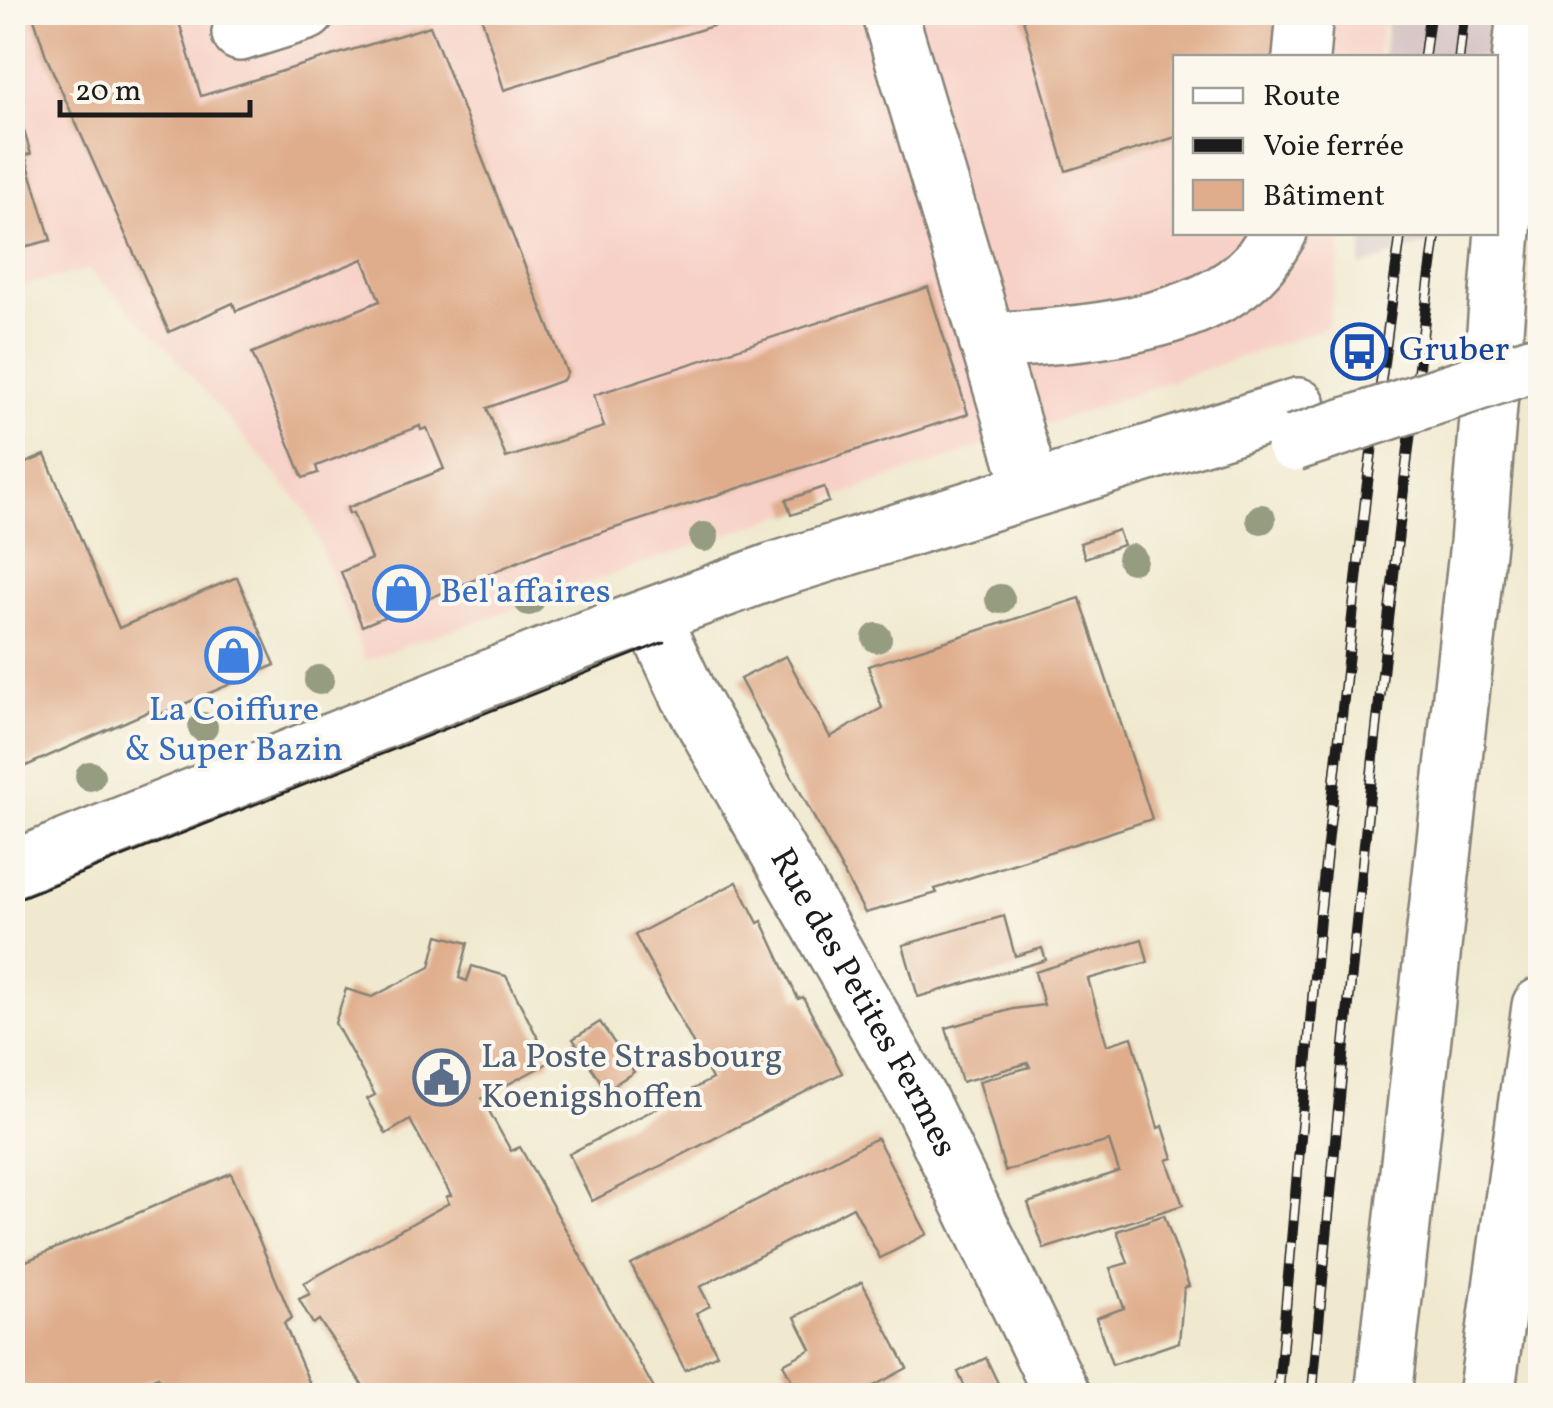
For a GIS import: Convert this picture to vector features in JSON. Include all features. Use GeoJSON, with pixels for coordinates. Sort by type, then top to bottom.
{"type":"FeatureCollection","features":[{"type":"Feature","properties":{"kind":"main road"},"geometry":{"type":"LineString","coordinates":[[240,33],[307,12]]}},
{"type":"Feature","properties":{"kind":"main road"},"geometry":{"type":"LineString","coordinates":[[889,12],[1032,489]]}},
{"type":"Feature","properties":{"kind":"main road"},"geometry":{"type":"LineString","coordinates":[[1301,55],[1305,12]]}},
{"type":"Feature","properties":{"kind":"main road"},"geometry":{"type":"LineString","coordinates":[[1383,1396],[1478,543],[1502,237],[1525,12]]}},
{"type":"Feature","properties":{"kind":"main road"},"geometry":{"type":"LineString","coordinates":[[987,340],[1084,336],[1190,309],[1256,266],[1277,235]]}},
{"type":"Feature","properties":{"kind":"main road"},"geometry":{"type":"LineString","coordinates":[[12,869],[526,663],[837,583],[1296,424],[1540,325]]}},
{"type":"Feature","properties":{"kind":"main road"},"geometry":{"type":"LineString","coordinates":[[658,629],[773,571],[1032,489],[1540,362]]}},
{"type":"Feature","properties":{"kind":"main road","name":"Rue des Petites Fermes"},"geometry":{"type":"LineString","coordinates":[[658,629],[689,696],[921,1103],[1063,1396]]}},
{"type":"Feature","properties":{"kind":"main road"},"geometry":{"type":"LineString","coordinates":[[1486,1396],[1540,1006]]}},
{"type":"Feature","properties":{"kind":"shaded area"},"geometry":{"type":"Polygon","coordinates":[[[13,13],[1385,13],[1377,55],[1173,55],[1173,235],[1344,235],[1327,327],[365,660],[306,510],[164,344],[89,269],[13,288],[13,13]]]}},
{"type":"Feature","properties":{"kind":"shaded area"},"geometry":{"type":"Polygon","coordinates":[[[1388,13],[1498,13],[1493,55],[1383,55],[1388,13]]]}},
{"type":"Feature","properties":{"kind":"shaded area"},"geometry":{"type":"Polygon","coordinates":[[[1364,235],[1453,235],[1360,267],[1364,235]]]}},
{"type":"Feature","properties":{"kind":"building"},"geometry":{"type":"Polygon","coordinates":[[[32,12],[176,12],[201,96],[430,26],[567,373],[563,380],[487,408],[506,458],[604,427],[594,395],[928,287],[968,414],[544,551],[362,626],[341,572],[371,559],[353,513],[349,514],[347,508],[444,469],[427,428],[421,430],[420,426],[316,466],[318,473],[303,478],[252,353],[380,301],[363,259],[236,311],[233,303],[169,332],[46,56],[32,12]]]}},
{"type":"Feature","properties":{"kind":"building"},"geometry":{"type":"Polygon","coordinates":[[[480,12],[755,12],[755,13],[504,90],[480,12]]]}},
{"type":"Feature","properties":{"kind":"building"},"geometry":{"type":"Polygon","coordinates":[[[1021,12],[1285,12],[1282,55],[1173,55],[1173,138],[1066,171],[1021,12]]]}},
{"type":"Feature","properties":{"kind":"building"},"geometry":{"type":"Polygon","coordinates":[[[12,110],[16,119],[20,118],[31,154],[25,155],[51,240],[12,250],[12,110]]]}},
{"type":"Feature","properties":{"kind":"building"},"geometry":{"type":"Polygon","coordinates":[[[45,455],[119,628],[237,577],[275,665],[156,716],[154,709],[17,770],[12,759],[12,469],[45,455]]]}},
{"type":"Feature","properties":{"kind":"building"},"geometry":{"type":"Polygon","coordinates":[[[824,487],[829,502],[791,515],[786,500],[824,487]]]}},
{"type":"Feature","properties":{"kind":"building"},"geometry":{"type":"Polygon","coordinates":[[[1118,530],[1123,545],[1085,558],[1080,543],[1118,530]]]}},
{"type":"Feature","properties":{"kind":"building"},"geometry":{"type":"Polygon","coordinates":[[[1080,598],[1152,819],[935,889],[937,893],[865,913],[740,679],[786,656],[830,737],[882,708],[868,666],[1080,598]]]}},
{"type":"Feature","properties":{"kind":"building"},"geometry":{"type":"Polygon","coordinates":[[[737,882],[758,923],[762,921],[798,999],[803,997],[842,1073],[592,1201],[569,1154],[712,1079],[635,935],[737,882]]]}},
{"type":"Feature","properties":{"kind":"building"},"geometry":{"type":"Polygon","coordinates":[[[1004,916],[1015,956],[1042,948],[1046,960],[918,997],[903,945],[1004,916]]]}},
{"type":"Feature","properties":{"kind":"building"},"geometry":{"type":"Polygon","coordinates":[[[438,935],[468,943],[459,978],[467,981],[472,966],[506,976],[550,1062],[482,1098],[511,1151],[520,1147],[658,1396],[370,1396],[319,1320],[313,1324],[299,1299],[310,1294],[304,1283],[449,1203],[446,1197],[451,1195],[410,1120],[386,1134],[367,1099],[375,1095],[335,1023],[346,989],[372,997],[430,967],[438,935]]]}},
{"type":"Feature","properties":{"kind":"building"},"geometry":{"type":"Polygon","coordinates":[[[1142,939],[1148,962],[1088,979],[1107,1045],[1132,1037],[1158,1128],[1163,1126],[1173,1158],[1167,1160],[1183,1205],[1044,1249],[1028,1203],[1119,1171],[1109,1141],[1005,1171],[979,1081],[1030,1067],[1028,1063],[962,1082],[946,1028],[1013,1009],[1044,1005],[1035,972],[1142,939]]]}},
{"type":"Feature","properties":{"kind":"building"},"geometry":{"type":"Polygon","coordinates":[[[600,1022],[634,1072],[606,1090],[573,1039],[600,1022]]]}},
{"type":"Feature","properties":{"kind":"building"},"geometry":{"type":"Polygon","coordinates":[[[877,1138],[927,1234],[880,1258],[853,1207],[700,1287],[710,1306],[696,1313],[717,1354],[685,1370],[631,1265],[877,1138]]]}},
{"type":"Feature","properties":{"kind":"building"},"geometry":{"type":"Polygon","coordinates":[[[231,1173],[292,1318],[284,1323],[315,1396],[166,1396],[158,1377],[113,1396],[12,1396],[12,1267],[231,1173]]]}},
{"type":"Feature","properties":{"kind":"building"},"geometry":{"type":"Polygon","coordinates":[[[1164,1215],[1189,1286],[1184,1288],[1179,1342],[1112,1365],[1096,1318],[1124,1308],[1110,1268],[1128,1263],[1117,1231],[1164,1215]]]}},
{"type":"Feature","properties":{"kind":"building"},"geometry":{"type":"Polygon","coordinates":[[[862,1282],[907,1368],[855,1396],[800,1396],[783,1364],[811,1349],[795,1317],[862,1282]]]}},
{"type":"Feature","properties":{"kind":"building"},"geometry":{"type":"Polygon","coordinates":[[[986,1358],[1004,1396],[969,1396],[958,1372],[986,1358]]]}},
{"type":"Feature","properties":{"kind":"tram line"},"geometry":{"type":"LineString","coordinates":[[12,901],[664,642]]}},
{"type":"Feature","properties":{"kind":"railway"},"geometry":{"type":"LineString","coordinates":[[1424,55],[1430,12]]}},
{"type":"Feature","properties":{"kind":"railway"},"geometry":{"type":"LineString","coordinates":[[1459,55],[1464,12]]}},
{"type":"Feature","properties":{"kind":"railway"},"geometry":{"type":"LineString","coordinates":[[1278,1396],[1320,913],[1366,494],[1401,235]]}},
{"type":"Feature","properties":{"kind":"railway"},"geometry":{"type":"LineString","coordinates":[[1312,1396],[1368,813],[1436,235]]}},
{"type":"Feature","properties":{"kind":"place","name":"Gruber"},"geometry":{"type":"Point","coordinates":[1360,351]}},
{"type":"Feature","properties":{"kind":"place","name":"Bel'affaires"},"geometry":{"type":"Point","coordinates":[401,593]}},
{"type":"Feature","properties":{"kind":"place","name":"La Coiffure & Super Bazin"},"geometry":{"type":"Point","coordinates":[234,655]}},
{"type":"Feature","properties":{"kind":"place","name":"La Poste Strasbourg Koenigshoffen"},"geometry":{"type":"Point","coordinates":[442,1078]}}]}
